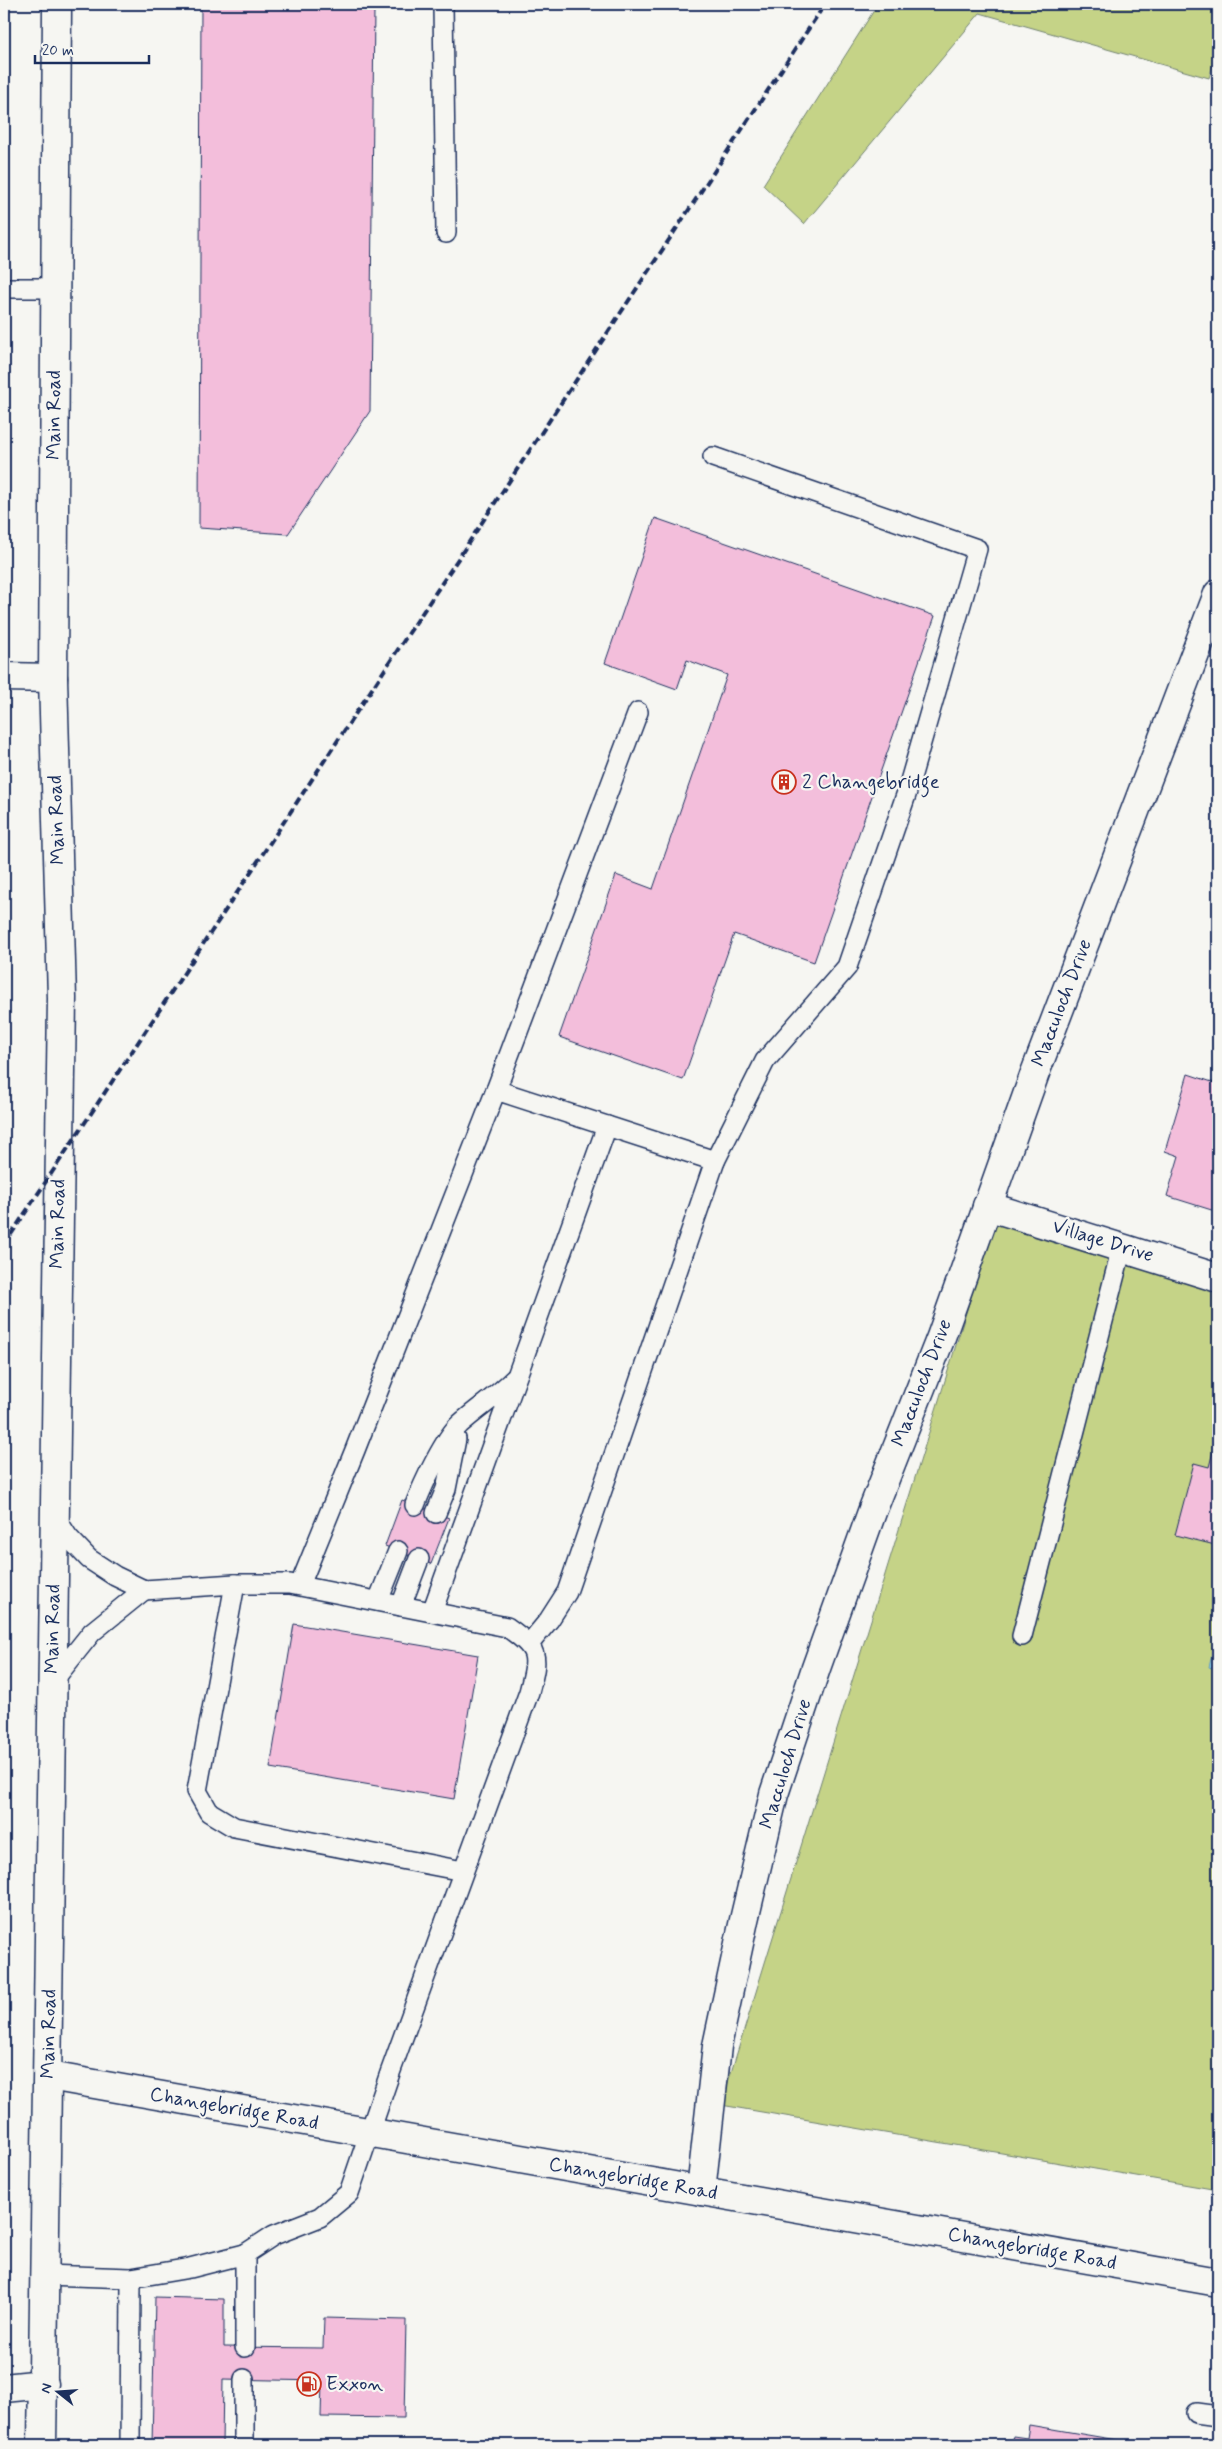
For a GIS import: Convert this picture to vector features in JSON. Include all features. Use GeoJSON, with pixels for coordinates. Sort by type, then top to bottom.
{"type":"FeatureCollection","features":[{"type":"Feature","properties":{"kind":"main road","name":"Main Road"},"geometry":{"type":"LineString","coordinates":[[42,2445],[62,998],[52,678],[57,4]]}},
{"type":"Feature","properties":{"kind":"main road","name":"Macculoch Drive"},"geometry":{"type":"LineString","coordinates":[[701,2191],[717,2046],[774,1794],[816,1668],[873,1509],[940,1337],[1035,1073],[1218,594]]}},
{"type":"Feature","properties":{"kind":"main road"},"geometry":{"type":"LineString","coordinates":[[4,678],[52,678]]}},
{"type":"Feature","properties":{"kind":"main road","name":"Village Drive"},"geometry":{"type":"LineString","coordinates":[[988,1206],[1218,1278]]}},
{"type":"Feature","properties":{"kind":"main road","name":"Changebridge Road"},"geometry":{"type":"LineString","coordinates":[[48,2076],[1218,2282]]}},
{"type":"Feature","properties":{"kind":"main road"},"geometry":{"type":"LineString","coordinates":[[4,2388],[44,2384]]}},
{"type":"Feature","properties":{"kind":"lane"},"geometry":{"type":"LineString","coordinates":[[444,4],[446,233]]}},
{"type":"Feature","properties":{"kind":"lane"},"geometry":{"type":"LineString","coordinates":[[4,288],[55,288]]}},
{"type":"Feature","properties":{"kind":"lane"},"geometry":{"type":"LineString","coordinates":[[530,1643],[549,1620],[567,1592],[715,1161],[765,1061],[847,967],[906,795],[977,549],[713,457]]}},
{"type":"Feature","properties":{"kind":"lane"},"geometry":{"type":"LineString","coordinates":[[300,1586],[356,1450],[496,1090],[638,712]]}},
{"type":"Feature","properties":{"kind":"lane"},"geometry":{"type":"LineString","coordinates":[[496,1090],[715,1161]]}},
{"type":"Feature","properties":{"kind":"lane"},"geometry":{"type":"LineString","coordinates":[[432,1612],[520,1373],[607,1126]]}},
{"type":"Feature","properties":{"kind":"lane"},"geometry":{"type":"LineString","coordinates":[[1022,1636],[1122,1247]]}},
{"type":"Feature","properties":{"kind":"lane"},"geometry":{"type":"LineString","coordinates":[[415,1505],[426,1478],[459,1425],[498,1396],[520,1373]]}},
{"type":"Feature","properties":{"kind":"lane"},"geometry":{"type":"LineString","coordinates":[[436,1513],[446,1489],[459,1425]]}},
{"type":"Feature","properties":{"kind":"lane"},"geometry":{"type":"LineString","coordinates":[[45,2275],[131,2278],[190,2268],[245,2254],[274,2236],[320,2217],[350,2193],[390,2073],[529,1692],[536,1665],[530,1643],[507,1627],[300,1586],[235,1584],[144,1590],[115,1576],[89,1559],[68,1537],[55,1517]]}},
{"type":"Feature","properties":{"kind":"lane"},"geometry":{"type":"LineString","coordinates":[[378,1601],[398,1551]]}},
{"type":"Feature","properties":{"kind":"lane"},"geometry":{"type":"LineString","coordinates":[[401,1606],[419,1559]]}},
{"type":"Feature","properties":{"kind":"lane"},"geometry":{"type":"LineString","coordinates":[[235,1584],[197,1790],[209,1812],[234,1828],[463,1871]]}},
{"type":"Feature","properties":{"kind":"lane"},"geometry":{"type":"LineString","coordinates":[[52,1682],[92,1632],[144,1590]]}},
{"type":"Feature","properties":{"kind":"lane"},"geometry":{"type":"LineString","coordinates":[[245,2254],[245,2347]]}},
{"type":"Feature","properties":{"kind":"lane"},"geometry":{"type":"LineString","coordinates":[[130,2445],[131,2278]]}},
{"type":"Feature","properties":{"kind":"lane"},"geometry":{"type":"LineString","coordinates":[[244,2379],[244,2445]]}},
{"type":"Feature","properties":{"kind":"lane"},"geometry":{"type":"LineString","coordinates":[[1196,2414],[1218,2416]]}},
{"type":"Feature","properties":{"kind":"green space"},"geometry":{"type":"Polygon","coordinates":[[[878,4],[1218,4],[1218,49],[1209,78],[980,13],[804,224],[763,185],[878,4]]]}},
{"type":"Feature","properties":{"kind":"green space"},"geometry":{"type":"Polygon","coordinates":[[[999,1206],[1218,1265],[1218,2190],[721,2105],[999,1206]]]}},
{"type":"Feature","properties":{"kind":"water"},"geometry":{"type":"Polygon","coordinates":[[[1218,1631],[1218,1670],[1209,1667],[1218,1631]]]}},
{"type":"Feature","properties":{"kind":"building"},"geometry":{"type":"Polygon","coordinates":[[[201,4],[374,7],[370,411],[288,534],[199,528],[201,4]]]}},
{"type":"Feature","properties":{"kind":"building","name":"2 Changebridge"},"geometry":{"type":"Polygon","coordinates":[[[655,518],[935,616],[814,962],[734,934],[683,1080],[559,1037],[616,875],[653,889],[727,675],[687,660],[677,689],[605,663],[655,518]]]}},
{"type":"Feature","properties":{"kind":"building"},"geometry":{"type":"Polygon","coordinates":[[[1188,1074],[1218,1084],[1218,1212],[1167,1196],[1179,1156],[1165,1151],[1188,1074]]]}},
{"type":"Feature","properties":{"kind":"building"},"geometry":{"type":"Polygon","coordinates":[[[1218,1432],[1218,1533],[1215,1545],[1175,1535],[1194,1463],[1209,1467],[1218,1432]]]}},
{"type":"Feature","properties":{"kind":"building"},"geometry":{"type":"Polygon","coordinates":[[[402,1500],[449,1518],[431,1564],[385,1546],[402,1500]]]}},
{"type":"Feature","properties":{"kind":"building"},"geometry":{"type":"Polygon","coordinates":[[[294,1624],[478,1655],[454,1799],[270,1768],[294,1624]]]}},
{"type":"Feature","properties":{"kind":"building"},"geometry":{"type":"Polygon","coordinates":[[[155,2297],[224,2299],[224,2347],[323,2348],[324,2318],[406,2320],[404,2418],[321,2417],[322,2381],[223,2379],[222,2445],[152,2445],[155,2297]]]}},
{"type":"Feature","properties":{"kind":"building"},"geometry":{"type":"Polygon","coordinates":[[[1029,2425],[1146,2445],[1011,2445],[1013,2436],[1027,2438],[1029,2425]]]}},
{"type":"Feature","properties":{"kind":"railway"},"geometry":{"type":"LineString","coordinates":[[4,1245],[825,4]]}},
{"type":"Feature","properties":{"kind":"place","name":"2 Changebridge"},"geometry":{"type":"Point","coordinates":[784,782]}},
{"type":"Feature","properties":{"kind":"place","name":"Exxon"},"geometry":{"type":"Point","coordinates":[309,2384]}}]}
